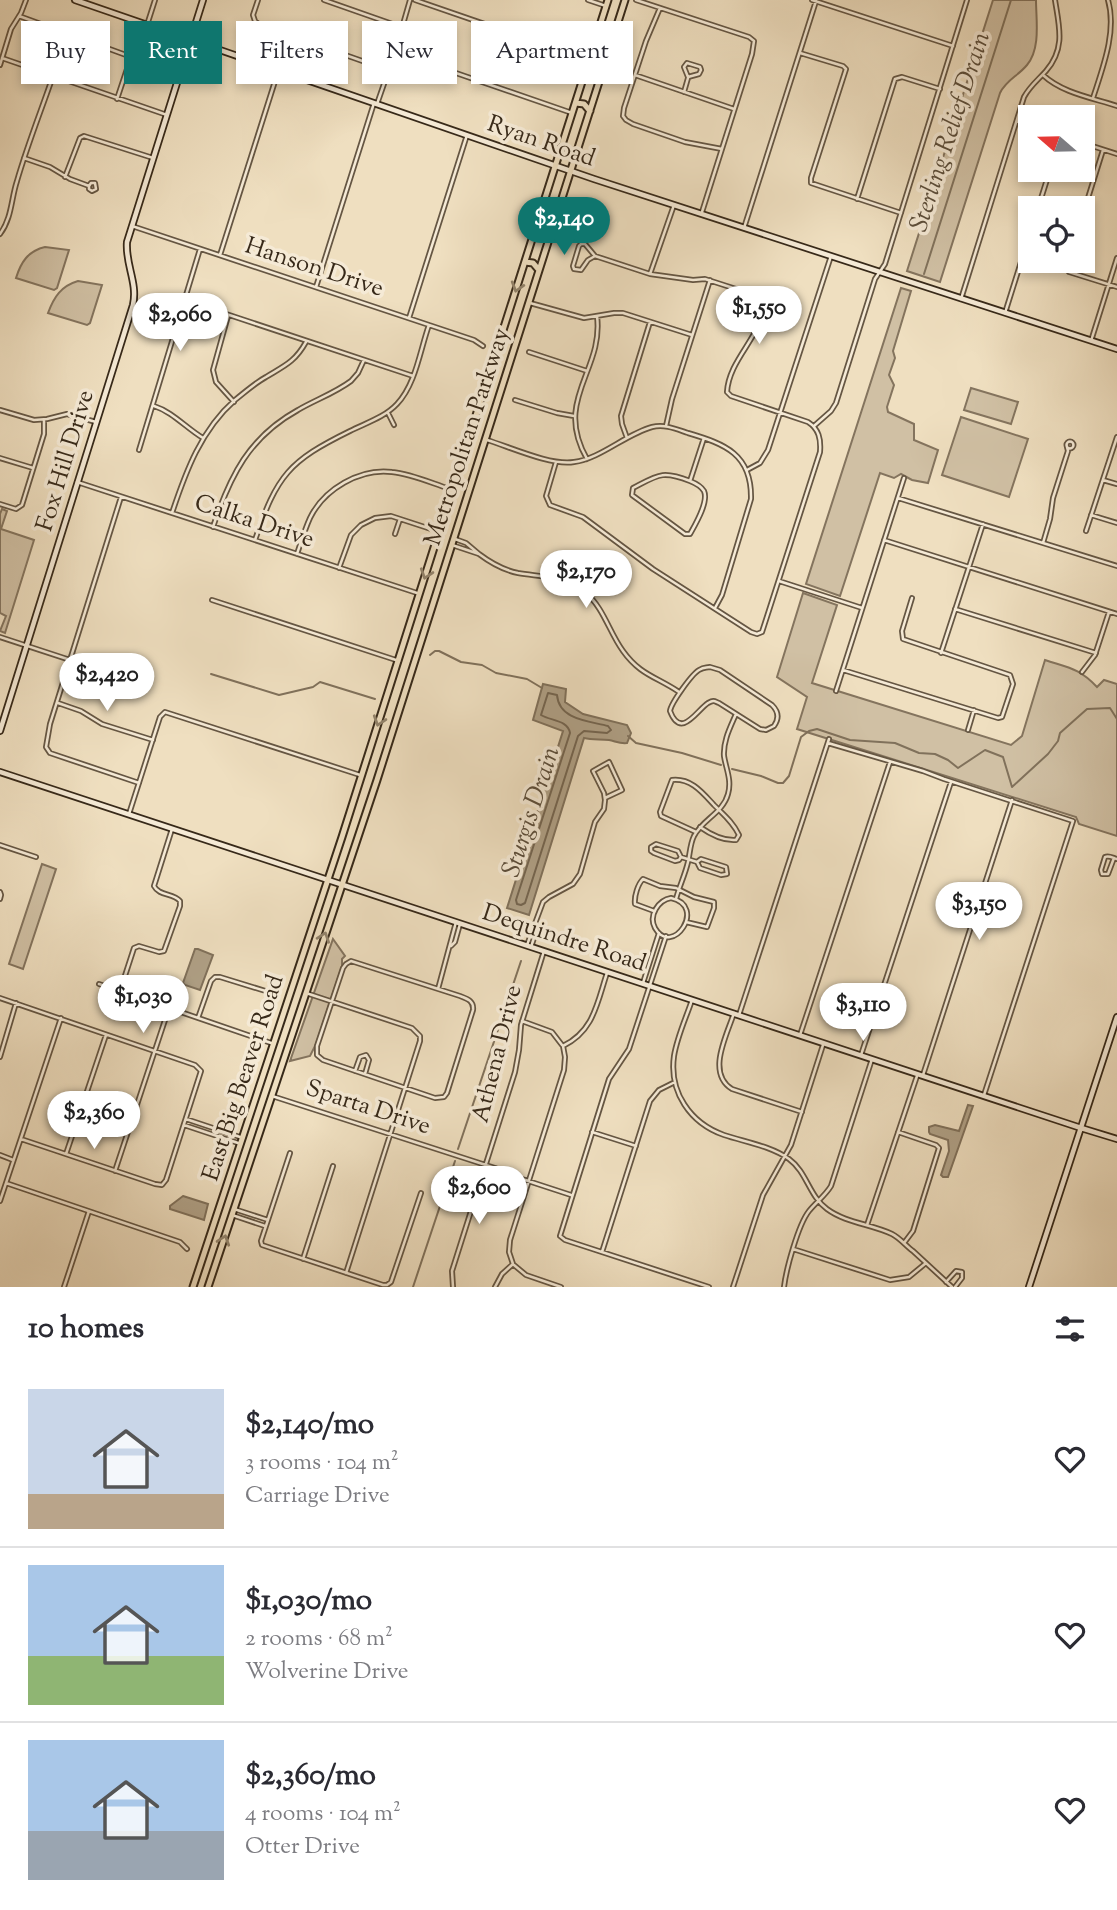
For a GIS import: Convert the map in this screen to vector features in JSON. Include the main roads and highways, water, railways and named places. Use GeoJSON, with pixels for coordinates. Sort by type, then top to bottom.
{"type":"FeatureCollection","features":[{"type":"Feature","properties":{"kind":"main road","name":"Ryan Road"},"geometry":{"type":"LineString","coordinates":[[75,0],[135,21]]}},
{"type":"Feature","properties":{"kind":"main road","name":"Fox Hill Drive"},"geometry":{"type":"LineString","coordinates":[[197,21],[203,0]]}},
{"type":"Feature","properties":{"kind":"main road","name":"Metropolitan Parkway"},"geometry":{"type":"LineString","coordinates":[[617,21],[625,0]]}},
{"type":"Feature","properties":{"kind":"main road","name":"Metropolitan Parkway"},"geometry":{"type":"LineString","coordinates":[[601,21],[607,3]]}},
{"type":"Feature","properties":{"kind":"main road","name":"Ryan Road"},"geometry":{"type":"LineString","coordinates":[[222,51],[701,214],[1117,349]]}},
{"type":"Feature","properties":{"kind":"main road","name":"Fox Hill Drive"},"geometry":{"type":"LineString","coordinates":[[0,731],[134,300],[127,242],[177,84]]}},
{"type":"Feature","properties":{"kind":"main road","name":"Metropolitan Parkway"},"geometry":{"type":"LineString","coordinates":[[328,880],[361,794],[362,775],[403,657],[440,533],[455,499],[453,490],[465,469],[525,262],[582,84]]}},
{"type":"Feature","properties":{"kind":"main road","name":"Metropolitan Parkway"},"geometry":{"type":"LineString","coordinates":[[342,884],[590,111],[594,84]]}},
{"type":"Feature","properties":{"kind":"main road"},"geometry":{"type":"LineString","coordinates":[[576,103],[584,104],[590,111]]}},
{"type":"Feature","properties":{"kind":"main road"},"geometry":{"type":"LineString","coordinates":[[536,228],[541,235],[550,237]]}},
{"type":"Feature","properties":{"kind":"main road"},"geometry":{"type":"LineString","coordinates":[[525,262],[533,262],[539,270]]}},
{"type":"Feature","properties":{"kind":"main road"},"geometry":{"type":"LineString","coordinates":[[465,469],[475,473]]}},
{"type":"Feature","properties":{"kind":"main road"},"geometry":{"type":"LineString","coordinates":[[455,499],[465,506]]}},
{"type":"Feature","properties":{"kind":"main road"},"geometry":{"type":"LineString","coordinates":[[411,623],[416,629],[425,631]]}},
{"type":"Feature","properties":{"kind":"main road"},"geometry":{"type":"LineString","coordinates":[[403,657],[414,664]]}},
{"type":"Feature","properties":{"kind":"main road"},"geometry":{"type":"LineString","coordinates":[[366,762],[379,773]]}},
{"type":"Feature","properties":{"kind":"main road","name":"Dequindre Road"},"geometry":{"type":"LineString","coordinates":[[0,772],[1117,1139]]}},
{"type":"Feature","properties":{"kind":"main road"},"geometry":{"type":"LineString","coordinates":[[361,794],[370,802]]}},
{"type":"Feature","properties":{"kind":"main road"},"geometry":{"type":"LineString","coordinates":[[336,855],[342,862],[349,863]]}},
{"type":"Feature","properties":{"kind":"main road","name":"East Big Beaver Road"},"geometry":{"type":"LineString","coordinates":[[193,1287],[328,880]]}},
{"type":"Feature","properties":{"kind":"main road","name":"East Big Beaver Road"},"geometry":{"type":"LineString","coordinates":[[207,1287],[342,884]]}},
{"type":"Feature","properties":{"kind":"main road"},"geometry":{"type":"LineString","coordinates":[[321,903],[330,905],[333,912]]}},
{"type":"Feature","properties":{"kind":"main road"},"geometry":{"type":"LineString","coordinates":[[289,997],[294,1005],[302,1006]]}},
{"type":"Feature","properties":{"kind":"main road"},"geometry":{"type":"LineString","coordinates":[[1028,1287],[1117,1017]]}},
{"type":"Feature","properties":{"kind":"main road"},"geometry":{"type":"LineString","coordinates":[[281,1023],[289,1024],[293,1031]]}},
{"type":"Feature","properties":{"kind":"main road"},"geometry":{"type":"LineString","coordinates":[[253,1107],[256,1115],[264,1117]]}},
{"type":"Feature","properties":{"kind":"main road"},"geometry":{"type":"LineString","coordinates":[[242,1141],[250,1138],[255,1147]]}},
{"type":"Feature","properties":{"kind":"main road"},"geometry":{"type":"LineString","coordinates":[[197,1276],[200,1283],[207,1287]]}},
{"type":"Feature","properties":{"kind":"water"},"geometry":{"type":"Polygon","coordinates":[[[543,684],[566,689],[565,702],[583,714],[627,725],[631,733],[627,743],[584,738],[529,915],[507,908],[563,731],[533,720],[543,684]]]}},
{"type":"Feature","properties":{"kind":"water"},"geometry":{"type":"Polygon","coordinates":[[[195,949],[213,955],[200,990],[183,983],[195,949]]]}},
{"type":"Feature","properties":{"kind":"water"},"geometry":{"type":"Polygon","coordinates":[[[968,1105],[973,1106],[948,1177],[943,1177],[941,1175],[949,1151],[948,1140],[930,1134],[929,1127],[935,1125],[959,1131],[968,1105]]]}},
{"type":"Feature","properties":{"kind":"water"},"geometry":{"type":"Polygon","coordinates":[[[183,1196],[208,1204],[204,1220],[170,1209],[170,1206],[183,1196]]]}},
{"type":"Feature","properties":{"kind":"waterway","name":"Sterling Relief Drain"},"geometry":{"type":"LineString","coordinates":[[924,274],[1011,0]]}},
{"type":"Feature","properties":{"kind":"waterway"},"geometry":{"type":"LineString","coordinates":[[430,655],[439,651],[461,662],[482,665],[496,673],[527,679],[542,688]]}},
{"type":"Feature","properties":{"kind":"waterway"},"geometry":{"type":"LineString","coordinates":[[211,674],[279,695],[313,687],[320,682],[375,699]]}},
{"type":"Feature","properties":{"kind":"waterway"},"geometry":{"type":"LineString","coordinates":[[732,769],[783,783],[789,776],[801,737],[817,729],[850,740],[895,743],[919,753],[935,754],[958,768],[985,750],[1003,757],[1012,787],[1048,754],[1058,741],[1060,733],[1087,709],[1110,708],[1117,719]]}},
{"type":"Feature","properties":{"kind":"waterway"},"geometry":{"type":"LineString","coordinates":[[628,736],[636,743],[721,765]]}},
{"type":"Feature","properties":{"kind":"waterway","name":"Sturgis Drain"},"geometry":{"type":"LineString","coordinates":[[458,1149],[521,961]]}},
{"type":"Feature","properties":{"kind":"waterway","name":"Sturgis Drain"},"geometry":{"type":"LineString","coordinates":[[413,1287],[455,1161]]}}]}
